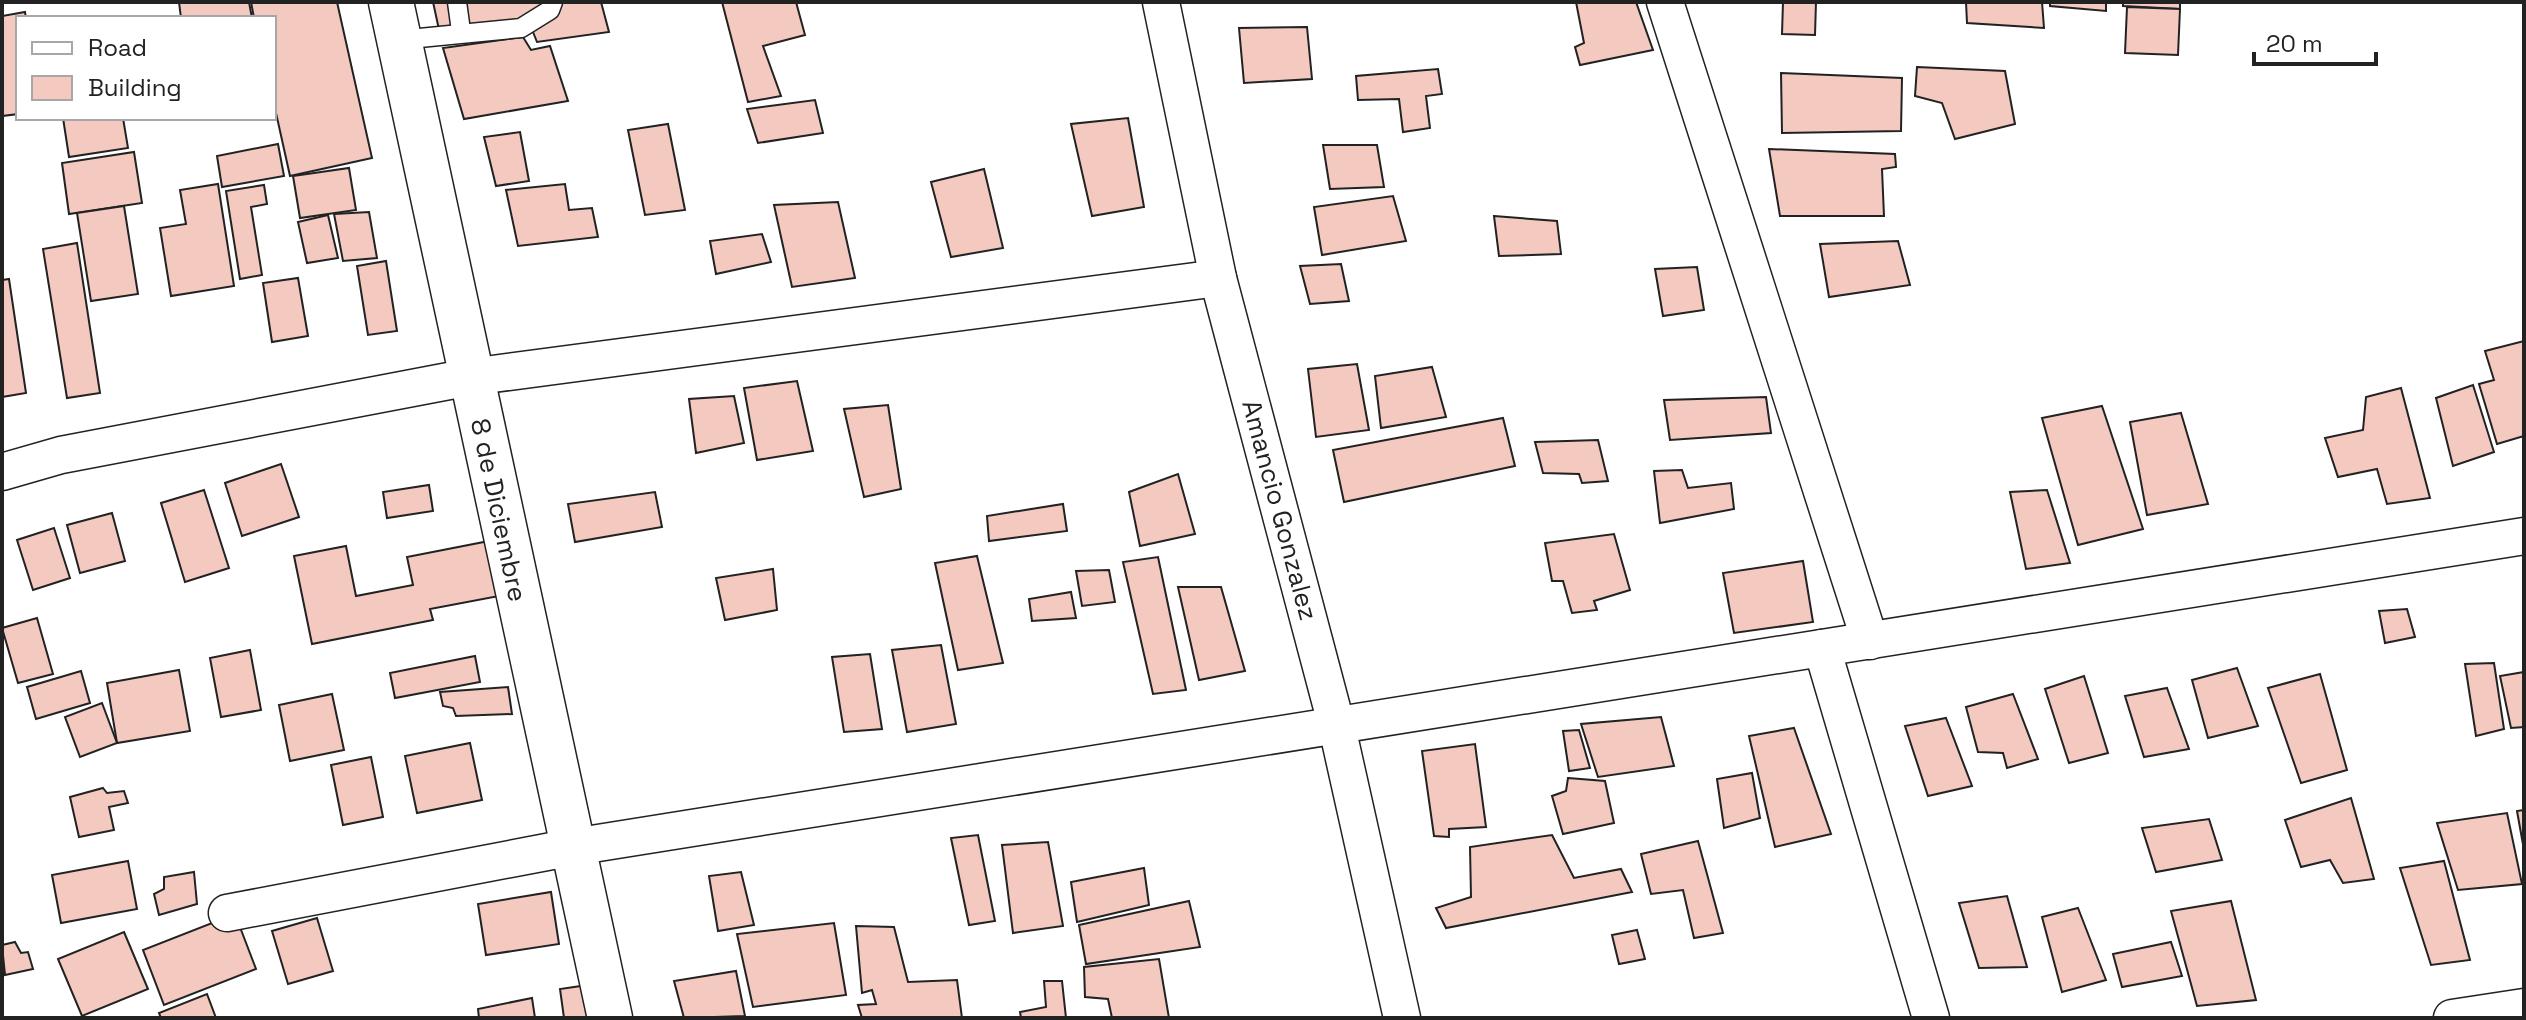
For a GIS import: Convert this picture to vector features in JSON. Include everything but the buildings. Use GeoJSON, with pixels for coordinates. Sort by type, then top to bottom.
{"type":"FeatureCollection","features":[{"type":"Feature","properties":{"kind":"main road","name":"8 de Diciembre"},"geometry":{"type":"LineString","coordinates":[[395,21],[610,1018]]}},
{"type":"Feature","properties":{"kind":"street","name":"Amancio Gonzalez"},"geometry":{"type":"LineString","coordinates":[[1161,2],[1218,278],[1337,727],[1402,1018]]}},
{"type":"Feature","properties":{"kind":"street"},"geometry":{"type":"LineString","coordinates":[[1665,2],[1870,641]]}},
{"type":"Feature","properties":{"kind":"street"},"geometry":{"type":"LineString","coordinates":[[2,472],[61,455],[470,377],[1218,278]]}},
{"type":"Feature","properties":{"kind":"street"},"geometry":{"type":"LineString","coordinates":[[227,913],[573,847],[2524,536]]}},
{"type":"Feature","properties":{"kind":"street"},"geometry":{"type":"LineString","coordinates":[[1822,648],[1931,1018]]}},
{"type":"Feature","properties":{"kind":"street"},"geometry":{"type":"LineString","coordinates":[[2452,1018],[2524,1007]]}},
{"type":"Feature","properties":{"kind":"lane"},"geometry":{"type":"LineString","coordinates":[[457,2],[461,31]]}},
{"type":"Feature","properties":{"kind":"lane"},"geometry":{"type":"LineString","coordinates":[[395,21],[461,31],[521,28],[550,10],[553,2]]}}]}
